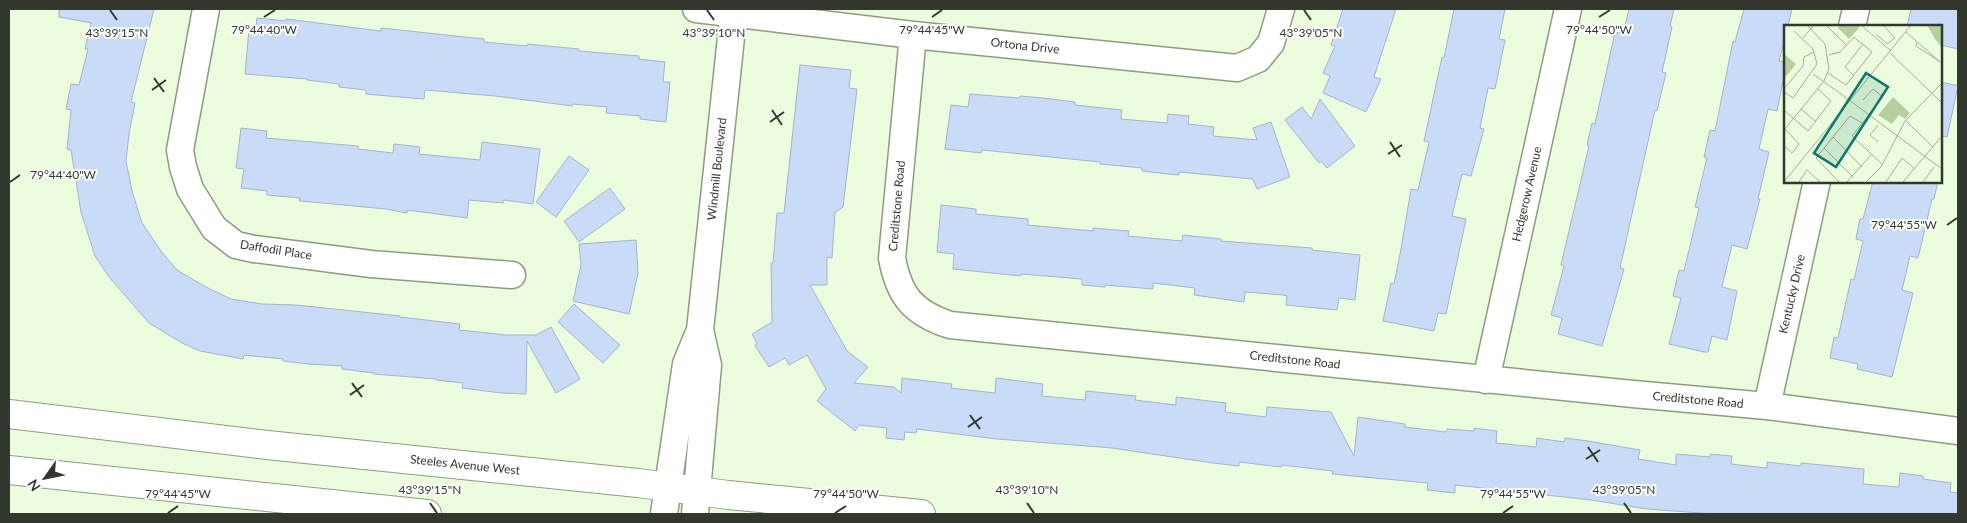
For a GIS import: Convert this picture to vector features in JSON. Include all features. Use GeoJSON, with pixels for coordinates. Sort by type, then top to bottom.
{"type":"FeatureCollection","features":[{"type":"Feature","properties":{"kind":"main road","name":"Steeles Avenue West"},"geometry":{"type":"LineString","coordinates":[[11,418],[668,487],[696,502],[921,514]]}},
{"type":"Feature","properties":{"kind":"main road"},"geometry":{"type":"LineString","coordinates":[[9,470],[427,514]]}},
{"type":"Feature","properties":{"kind":"street","name":"Daffodil Place"},"geometry":{"type":"LineString","coordinates":[[206,9],[180,150],[190,190],[214,228],[224,237],[236,245],[254,249],[371,264],[512,275]]}},
{"type":"Feature","properties":{"kind":"street"},"geometry":{"type":"LineString","coordinates":[[696,9],[734,11]]}},
{"type":"Feature","properties":{"kind":"street","name":"Ortona Drive"},"geometry":{"type":"LineString","coordinates":[[734,11],[913,34],[1237,68],[1258,59],[1271,43],[1281,9]]}},
{"type":"Feature","properties":{"kind":"street","name":"Hedgerow Avenue"},"geometry":{"type":"LineString","coordinates":[[1486,380],[1568,9]]}},
{"type":"Feature","properties":{"kind":"street"},"geometry":{"type":"LineString","coordinates":[[1852,25],[1856,9]]}},
{"type":"Feature","properties":{"kind":"street","name":"Windmill Boulevard"},"geometry":{"type":"LineString","coordinates":[[664,514],[686,364],[700,330],[734,11]]}},
{"type":"Feature","properties":{"kind":"street","name":"Creditstone Road"},"geometry":{"type":"LineString","coordinates":[[913,34],[892,258],[895,275],[901,291],[914,306],[930,319],[950,325],[1486,380],[1767,406],[1958,431]]}},
{"type":"Feature","properties":{"kind":"street","name":"Kentucky Drive"},"geometry":{"type":"LineString","coordinates":[[1767,406],[1817,182]]}},
{"type":"Feature","properties":{"kind":"street","name":"Windmill Boulevard"},"geometry":{"type":"LineString","coordinates":[[696,502],[708,365],[700,330]]}},
{"type":"Feature","properties":{"kind":"building"},"geometry":{"type":"Polygon","coordinates":[[[59,9],[154,9],[131,102],[135,103],[126,161],[132,191],[142,223],[177,270],[231,299],[262,304],[296,305],[400,316],[460,324],[459,330],[507,335],[536,335],[551,327],[580,379],[556,393],[527,341],[526,394],[501,393],[462,388],[463,383],[436,379],[374,374],[342,369],[342,366],[308,364],[283,361],[283,359],[244,355],[243,359],[200,351],[182,343],[149,323],[109,277],[95,256],[81,212],[71,150],[67,149],[71,110],[66,109],[71,84],[79,85],[88,49],[85,49],[91,23],[59,17],[59,9]]]}},
{"type":"Feature","properties":{"kind":"building"},"geometry":{"type":"Polygon","coordinates":[[[1343,9],[1396,9],[1374,77],[1381,79],[1366,112],[1323,93],[1330,76],[1323,73],[1335,46],[1331,45],[1343,9]]]}},
{"type":"Feature","properties":{"kind":"building"},"geometry":{"type":"Polygon","coordinates":[[[1454,9],[1505,9],[1499,39],[1505,40],[1495,89],[1488,88],[1480,128],[1484,129],[1471,176],[1462,174],[1452,216],[1466,219],[1446,314],[1438,313],[1434,331],[1383,321],[1391,283],[1394,284],[1411,189],[1418,190],[1429,142],[1424,141],[1454,9]]]}},
{"type":"Feature","properties":{"kind":"building"},"geometry":{"type":"Polygon","coordinates":[[[1629,9],[1674,9],[1662,72],[1666,73],[1657,111],[1655,110],[1620,268],[1624,269],[1602,346],[1558,334],[1562,318],[1551,315],[1564,266],[1561,265],[1589,146],[1587,145],[1592,123],[1595,124],[1615,32],[1623,34],[1629,9]]]}},
{"type":"Feature","properties":{"kind":"building"},"geometry":{"type":"Polygon","coordinates":[[[1744,9],[1792,9],[1788,25],[1784,25],[1784,42],[1779,61],[1784,62],[1784,81],[1777,111],[1768,109],[1759,149],[1769,152],[1758,199],[1760,199],[1747,249],[1732,245],[1722,287],[1737,291],[1727,340],[1712,336],[1708,352],[1704,352],[1669,344],[1681,298],[1673,296],[1679,270],[1684,271],[1699,208],[1695,207],[1707,158],[1704,157],[1710,130],[1715,131],[1733,41],[1735,42],[1744,9]]]}},
{"type":"Feature","properties":{"kind":"building"},"geometry":{"type":"Polygon","coordinates":[[[1911,9],[1958,9],[1958,49],[1942,45],[1942,25],[1907,25],[1911,9]]]}},
{"type":"Feature","properties":{"kind":"building"},"geometry":{"type":"Polygon","coordinates":[[[257,18],[286,21],[286,19],[381,31],[381,28],[484,39],[484,42],[579,49],[579,51],[639,56],[639,59],[665,62],[663,82],[670,82],[666,122],[640,119],[640,116],[606,113],[607,107],[573,104],[572,106],[495,96],[425,90],[424,99],[366,94],[366,90],[339,87],[339,84],[307,79],[245,74],[249,29],[256,29],[257,18]]]}},
{"type":"Feature","properties":{"kind":"building"},"geometry":{"type":"Polygon","coordinates":[[[800,65],[851,70],[849,88],[857,89],[843,207],[835,213],[832,258],[827,257],[827,285],[810,285],[847,351],[868,367],[854,383],[894,387],[901,393],[902,378],[952,384],[951,388],[995,393],[996,378],[1043,384],[1042,396],[1085,400],[1086,391],[1136,396],[1135,400],[1176,405],[1176,397],[1226,403],[1225,412],[1266,417],[1267,407],[1331,412],[1354,456],[1358,417],[1405,424],[1405,427],[1446,432],[1447,429],[1474,431],[1474,428],[1497,431],[1496,443],[1536,447],[1537,438],[1564,442],[1565,438],[1588,441],[1640,450],[1638,459],[1676,465],[1676,454],[1710,457],[1710,454],[1732,456],[1731,464],[1767,468],[1767,462],[1801,466],[1801,463],[1864,469],[1863,484],[1899,487],[1900,473],[1951,483],[1950,492],[1958,493],[1958,514],[1714,514],[1647,509],[1591,500],[1455,485],[1455,493],[1427,490],[1428,483],[1332,474],[1333,471],[1282,465],[1281,467],[1239,462],[1239,466],[1112,448],[997,439],[917,429],[916,433],[905,432],[904,440],[886,438],[887,428],[859,425],[855,431],[817,401],[826,389],[807,355],[789,365],[785,358],[769,367],[755,346],[757,343],[752,334],[772,322],[771,263],[773,263],[777,213],[784,213],[800,65]]]}},
{"type":"Feature","properties":{"kind":"building"},"geometry":{"type":"Polygon","coordinates":[[[1942,82],[1958,86],[1947,137],[1942,136],[1942,82]]]}},
{"type":"Feature","properties":{"kind":"building"},"geometry":{"type":"Polygon","coordinates":[[[970,94],[1019,98],[1020,96],[1075,102],[1075,105],[1122,110],[1121,119],[1167,123],[1168,114],[1189,116],[1188,124],[1214,127],[1213,136],[1257,140],[1253,128],[1271,122],[1290,177],[1257,189],[1253,179],[1179,172],[1179,175],[1168,174],[1142,171],[1142,168],[1100,164],[1100,162],[982,150],[981,153],[945,149],[951,105],[968,107],[970,94]]]}},
{"type":"Feature","properties":{"kind":"building"},"geometry":{"type":"Polygon","coordinates":[[[1320,99],[1355,146],[1327,168],[1321,161],[1319,163],[1285,120],[1302,107],[1311,119],[1320,99]]]}},
{"type":"Feature","properties":{"kind":"building"},"geometry":{"type":"Polygon","coordinates":[[[241,128],[267,131],[266,138],[358,146],[358,149],[393,153],[394,144],[420,147],[419,154],[480,160],[482,142],[540,149],[533,204],[504,200],[503,203],[469,200],[467,218],[407,210],[407,213],[386,209],[299,201],[300,198],[267,195],[267,191],[241,188],[244,169],[236,168],[241,128]]]}},
{"type":"Feature","properties":{"kind":"building"},"geometry":{"type":"Polygon","coordinates":[[[569,156],[589,170],[556,217],[536,202],[569,156]]]}},
{"type":"Feature","properties":{"kind":"building"},"geometry":{"type":"Polygon","coordinates":[[[1873,182],[1938,182],[1918,258],[1910,256],[1902,290],[1913,293],[1892,377],[1857,369],[1858,364],[1830,358],[1834,337],[1838,338],[1851,279],[1854,280],[1863,241],[1856,239],[1860,219],[1863,219],[1873,182]]]}},
{"type":"Feature","properties":{"kind":"building"},"geometry":{"type":"Polygon","coordinates":[[[610,188],[625,209],[579,242],[564,221],[610,188]]]}},
{"type":"Feature","properties":{"kind":"building"},"geometry":{"type":"Polygon","coordinates":[[[941,205],[976,209],[976,214],[1028,219],[1028,225],[1093,231],[1093,228],[1129,231],[1128,236],[1182,241],[1183,235],[1221,239],[1221,241],[1312,248],[1312,250],[1360,255],[1355,300],[1339,298],[1337,310],[1286,305],[1287,296],[1283,295],[1245,292],[1244,302],[1194,295],[1195,288],[1153,283],[1153,289],[1105,285],[1105,287],[1082,285],[1082,279],[1021,274],[1021,276],[953,269],[954,254],[937,252],[941,205]]]}},
{"type":"Feature","properties":{"kind":"building"},"geometry":{"type":"Polygon","coordinates":[[[636,240],[638,273],[629,314],[573,301],[581,265],[579,244],[636,240]]]}},
{"type":"Feature","properties":{"kind":"building"},"geometry":{"type":"Polygon","coordinates":[[[574,304],[620,345],[603,363],[558,322],[574,304]]]}}]}
